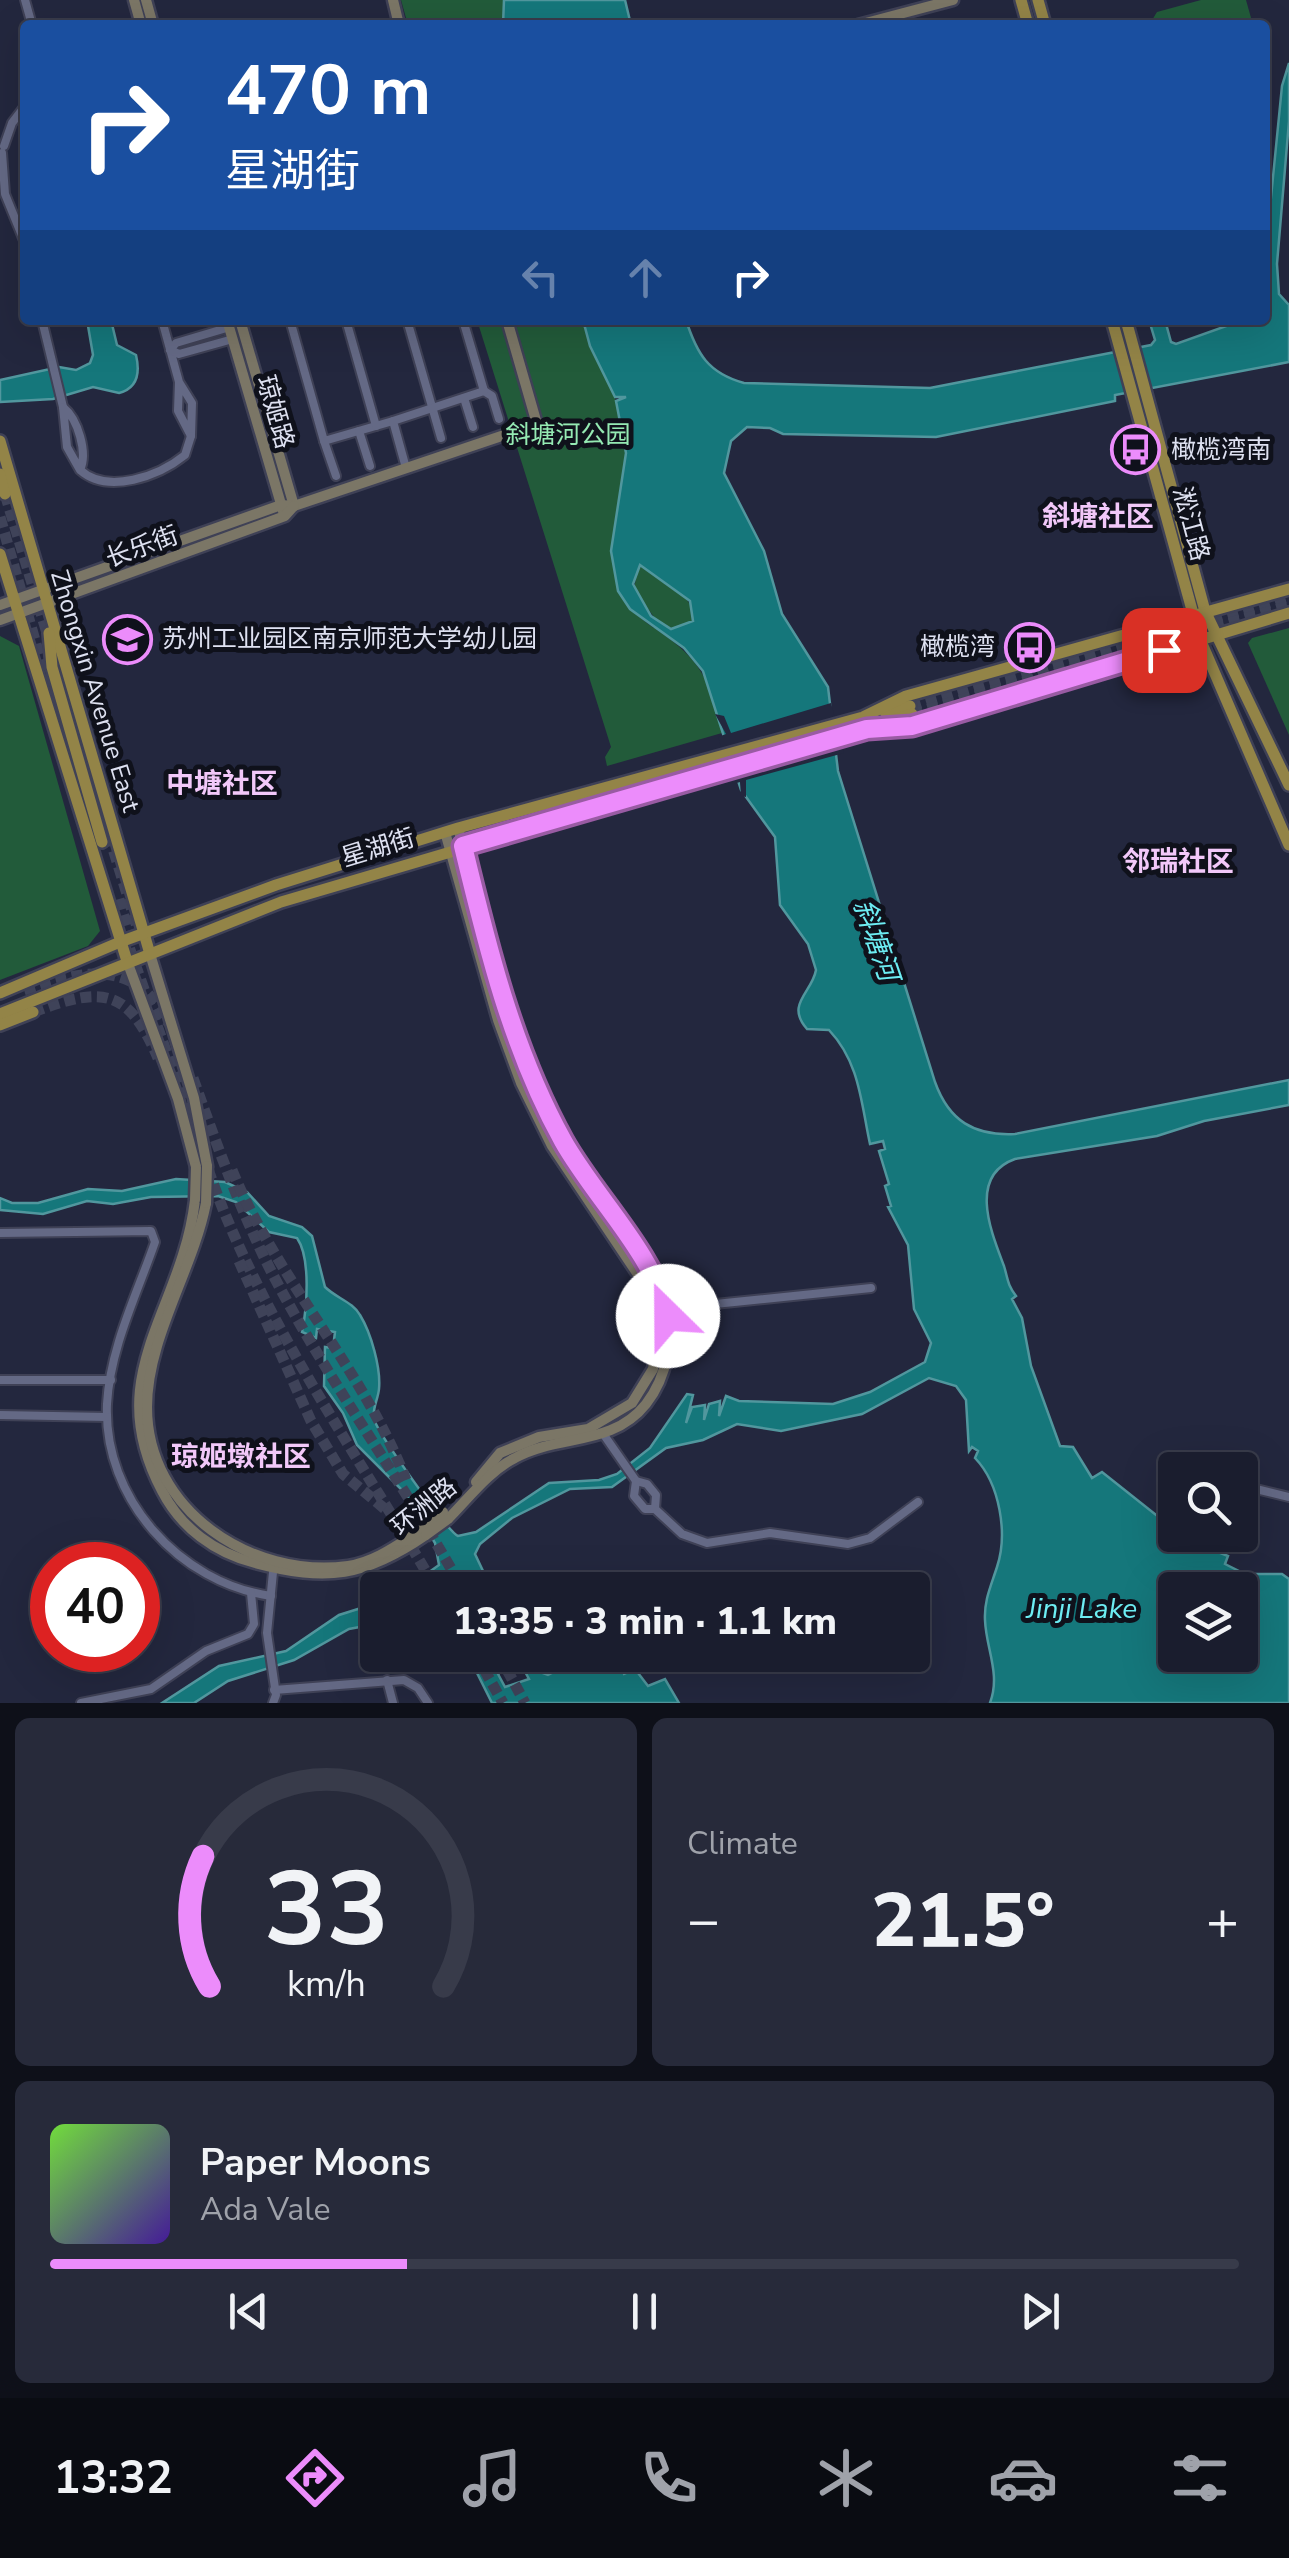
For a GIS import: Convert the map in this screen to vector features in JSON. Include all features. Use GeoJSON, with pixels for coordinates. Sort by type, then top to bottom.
{"type":"FeatureCollection","features":[{"type":"Feature","properties":{"kind":"main road","name":"淞江路"},"geometry":{"type":"LineString","coordinates":[[1113,325],[1140,396]]}},
{"type":"Feature","properties":{"kind":"main road","name":"淞江路"},"geometry":{"type":"LineString","coordinates":[[1127,325],[1140,396],[1199,613],[1200,639],[1289,845]]}},
{"type":"Feature","properties":{"kind":"main road","name":"Zhongxin Avenue East"},"geometry":{"type":"LineString","coordinates":[[0,441],[150,954]]}},
{"type":"Feature","properties":{"kind":"main road"},"geometry":{"type":"LineString","coordinates":[[0,474],[6,494]]}},
{"type":"Feature","properties":{"kind":"main road","name":"Zhongxin Avenue East"},"geometry":{"type":"LineString","coordinates":[[0,554],[127,961]]}},
{"type":"Feature","properties":{"kind":"main road"},"geometry":{"type":"LineString","coordinates":[[865,723],[906,696],[1289,589]]}},
{"type":"Feature","properties":{"kind":"main road"},"geometry":{"type":"LineString","coordinates":[[46,605],[52,667],[102,842]]}},
{"type":"Feature","properties":{"kind":"main road","name":"淞江路"},"geometry":{"type":"LineString","coordinates":[[1199,613],[1217,634],[1289,786]]}},
{"type":"Feature","properties":{"kind":"main road"},"geometry":{"type":"LineString","coordinates":[[865,723],[912,726],[1289,613]]}},
{"type":"Feature","properties":{"kind":"main road"},"geometry":{"type":"LineString","coordinates":[[865,723],[911,710]]}},
{"type":"Feature","properties":{"kind":"main road","name":"星湖街"},"geometry":{"type":"LineString","coordinates":[[0,996],[144,933],[451,830],[834,724],[865,723]]}},
{"type":"Feature","properties":{"kind":"main road","name":"星湖街"},"geometry":{"type":"LineString","coordinates":[[0,1014],[281,902],[836,739],[865,723]]}},
{"type":"Feature","properties":{"kind":"main road"},"geometry":{"type":"LineString","coordinates":[[0,996],[24,990]]}},
{"type":"Feature","properties":{"kind":"main road"},"geometry":{"type":"LineString","coordinates":[[0,1025],[33,1012]]}},
{"type":"Feature","properties":{"kind":"street"},"geometry":{"type":"LineString","coordinates":[[877,20],[953,0]]}},
{"type":"Feature","properties":{"kind":"street"},"geometry":{"type":"LineString","coordinates":[[20,112],[2,148],[5,194],[20,230]]}},
{"type":"Feature","properties":{"kind":"street"},"geometry":{"type":"LineString","coordinates":[[43,325],[62,404],[71,414],[80,440],[84,464],[80,470],[93,480],[106,482],[144,476],[185,455],[191,436],[192,404],[179,382],[163,325]]}},
{"type":"Feature","properties":{"kind":"street"},"geometry":{"type":"LineString","coordinates":[[291,325],[336,476]]}},
{"type":"Feature","properties":{"kind":"street"},"geometry":{"type":"LineString","coordinates":[[347,325],[376,426]]}},
{"type":"Feature","properties":{"kind":"street"},"geometry":{"type":"LineString","coordinates":[[408,325],[441,438]]}},
{"type":"Feature","properties":{"kind":"street"},"geometry":{"type":"LineString","coordinates":[[464,325],[484,391],[492,396],[499,419]]}},
{"type":"Feature","properties":{"kind":"street","name":"长乐街"},"geometry":{"type":"LineString","coordinates":[[0,605],[537,424],[508,325]]}},
{"type":"Feature","properties":{"kind":"street"},"geometry":{"type":"LineString","coordinates":[[170,350],[176,343],[232,326]]}},
{"type":"Feature","properties":{"kind":"street","name":"琼姬路"},"geometry":{"type":"LineString","coordinates":[[232,326],[294,506]]}},
{"type":"Feature","properties":{"kind":"street","name":"琼姬路"},"geometry":{"type":"LineString","coordinates":[[232,326],[283,510]]}},
{"type":"Feature","properties":{"kind":"street"},"geometry":{"type":"LineString","coordinates":[[179,382],[178,411],[191,436]]}},
{"type":"Feature","properties":{"kind":"street"},"geometry":{"type":"LineString","coordinates":[[324,440],[484,391]]}},
{"type":"Feature","properties":{"kind":"street"},"geometry":{"type":"LineString","coordinates":[[464,398],[473,427]]}},
{"type":"Feature","properties":{"kind":"street"},"geometry":{"type":"LineString","coordinates":[[393,421],[406,468]]}},
{"type":"Feature","properties":{"kind":"street"},"geometry":{"type":"LineString","coordinates":[[358,431],[370,466]]}},
{"type":"Feature","properties":{"kind":"street","name":"长乐街"},"geometry":{"type":"LineString","coordinates":[[0,620],[283,510]]}},
{"type":"Feature","properties":{"kind":"street","name":"环洲路"},"geometry":{"type":"LineString","coordinates":[[451,830],[498,1020],[521,1083],[552,1146],[649,1291],[659,1332],[653,1369],[632,1402],[588,1429],[539,1437],[500,1452],[492,1472]]}},
{"type":"Feature","properties":{"kind":"street","name":"环洲路"},"geometry":{"type":"LineString","coordinates":[[150,954],[194,1098],[201,1202],[140,1376],[140,1439],[163,1494],[186,1526],[214,1546],[324,1574],[361,1572],[389,1561],[492,1472],[514,1458],[604,1434],[644,1408],[655,1390],[669,1346],[666,1309],[642,1260],[563,1141],[532,1076],[456,848]]}},
{"type":"Feature","properties":{"kind":"street","name":"环洲路"},"geometry":{"type":"LineString","coordinates":[[127,961],[201,1166]]}},
{"type":"Feature","properties":{"kind":"street"},"geometry":{"type":"LineString","coordinates":[[0,1233],[151,1230],[155,1242],[111,1380],[107,1417],[126,1485],[161,1540],[180,1560],[205,1576],[271,1596]]}},
{"type":"Feature","properties":{"kind":"street"},"geometry":{"type":"LineString","coordinates":[[666,1309],[871,1288]]}},
{"type":"Feature","properties":{"kind":"street"},"geometry":{"type":"LineString","coordinates":[[0,1380],[111,1380]]}},
{"type":"Feature","properties":{"kind":"street"},"geometry":{"type":"LineString","coordinates":[[0,1416],[107,1417]]}},
{"type":"Feature","properties":{"kind":"street"},"geometry":{"type":"LineString","coordinates":[[604,1434],[635,1480],[636,1499],[645,1508],[656,1509],[682,1534],[707,1543],[770,1533],[848,1544],[881,1531],[918,1502]]}},
{"type":"Feature","properties":{"kind":"street"},"geometry":{"type":"LineString","coordinates":[[635,1480],[647,1484],[656,1495],[656,1509]]}},
{"type":"Feature","properties":{"kind":"street"},"geometry":{"type":"LineString","coordinates":[[1258,1489],[1289,1497]]}},
{"type":"Feature","properties":{"kind":"street"},"geometry":{"type":"LineString","coordinates":[[274,1563],[268,1633],[274,1696]]}},
{"type":"Feature","properties":{"kind":"street"},"geometry":{"type":"LineString","coordinates":[[81,1703],[151,1689],[206,1651],[248,1634],[254,1624],[251,1593]]}},
{"type":"Feature","properties":{"kind":"street"},"geometry":{"type":"LineString","coordinates":[[386,1680],[393,1703]]}},
{"type":"Feature","properties":{"kind":"street"},"geometry":{"type":"LineString","coordinates":[[274,1696],[404,1680],[418,1688],[428,1703]]}},
{"type":"Feature","properties":{"kind":"street"},"geometry":{"type":"LineString","coordinates":[[274,1696],[286,1703]]}},
{"type":"Feature","properties":{"kind":"green space"},"geometry":{"type":"Polygon","coordinates":[[[401,0],[504,0],[504,20],[407,20],[401,0]]]}},
{"type":"Feature","properties":{"kind":"green space"},"geometry":{"type":"Polygon","coordinates":[[[1201,0],[1246,0],[1252,20],[1152,20],[1157,12],[1201,0]]]}},
{"type":"Feature","properties":{"kind":"green space","name":"斜塘河公园"},"geometry":{"type":"Polygon","coordinates":[[[479,325],[585,325],[624,428],[626,456],[613,561],[618,585],[631,608],[654,628],[657,621],[634,590],[638,565],[647,566],[665,584],[682,592],[696,614],[691,624],[675,629],[659,624],[657,630],[684,651],[702,673],[722,733],[607,766],[605,757],[611,747],[479,325]]]}},
{"type":"Feature","properties":{"kind":"green space"},"geometry":{"type":"Polygon","coordinates":[[[1289,628],[1289,735],[1248,643],[1252,638],[1289,628]]]}},
{"type":"Feature","properties":{"kind":"green space"},"geometry":{"type":"Polygon","coordinates":[[[0,636],[19,646],[100,931],[88,946],[0,980],[0,636]]]}},
{"type":"Feature","properties":{"kind":"water"},"geometry":{"type":"Polygon","coordinates":[[[504,0],[625,0],[630,20],[503,20],[504,0]]]}},
{"type":"Feature","properties":{"kind":"water"},"geometry":{"type":"Polygon","coordinates":[[[1289,63],[1289,121],[1277,264],[1279,294],[1289,305],[1289,362],[1115,395],[1115,401],[936,437],[783,434],[770,428],[747,427],[731,441],[724,473],[764,551],[782,614],[828,687],[838,771],[935,1082],[956,1116],[975,1129],[1015,1134],[1289,1080],[1289,1105],[1204,1121],[1157,1136],[1015,1159],[1000,1167],[991,1178],[987,1207],[1009,1285],[1016,1296],[1012,1299],[1022,1318],[1031,1366],[1060,1446],[1073,1447],[1092,1478],[1102,1472],[1158,1516],[1158,1552],[1218,1552],[1228,1556],[1225,1564],[1241,1572],[1158,1572],[1158,1672],[1258,1672],[1258,1574],[1282,1574],[1289,1579],[1289,1703],[990,1703],[994,1672],[985,1613],[1002,1540],[999,1510],[991,1481],[975,1458],[978,1451],[972,1447],[969,1451],[966,1400],[956,1386],[929,1378],[862,1414],[781,1431],[737,1424],[703,1440],[666,1448],[612,1487],[570,1489],[512,1518],[480,1544],[475,1554],[484,1572],[429,1572],[439,1565],[435,1543],[405,1493],[357,1445],[343,1413],[324,1386],[325,1347],[333,1348],[335,1332],[317,1329],[316,1338],[302,1332],[306,1270],[297,1238],[269,1232],[236,1202],[218,1196],[151,1197],[113,1204],[87,1201],[43,1214],[0,1210],[0,1198],[12,1203],[38,1203],[88,1189],[122,1191],[176,1179],[225,1182],[247,1192],[269,1216],[302,1227],[312,1236],[325,1287],[357,1311],[368,1331],[378,1371],[374,1419],[378,1428],[428,1501],[458,1536],[476,1532],[549,1483],[599,1480],[617,1474],[650,1448],[687,1394],[693,1395],[686,1423],[692,1407],[705,1405],[704,1420],[709,1404],[720,1401],[719,1416],[726,1396],[739,1401],[833,1404],[870,1392],[925,1362],[931,1343],[914,1309],[908,1245],[888,1207],[891,1206],[885,1186],[889,1184],[879,1151],[885,1149],[883,1141],[870,1144],[858,1084],[839,1043],[829,1030],[807,1029],[801,1020],[799,1005],[816,970],[808,944],[780,905],[775,837],[741,790],[703,671],[684,648],[630,609],[618,591],[611,551],[626,453],[616,401],[626,397],[615,397],[590,346],[584,325],[688,325],[713,368],[744,383],[930,388],[1151,345],[1155,340],[1150,325],[1166,325],[1171,342],[1176,344],[1229,325],[1270,325],[1270,207],[1282,86],[1289,63]],[[640,565],[633,584],[651,616],[671,629],[693,621],[690,601],[640,565]]]}},
{"type":"Feature","properties":{"kind":"water"},"geometry":{"type":"Polygon","coordinates":[[[88,325],[112,325],[117,345],[136,355],[134,383],[119,393],[93,387],[53,399],[0,402],[0,380],[59,367],[76,370],[90,363],[93,355],[88,325]]]}},
{"type":"Feature","properties":{"kind":"water"},"geometry":{"type":"Polygon","coordinates":[[[360,1608],[360,1627],[349,1629],[294,1660],[228,1681],[194,1703],[162,1703],[219,1666],[286,1651],[339,1615],[360,1608]]]}},
{"type":"Feature","properties":{"kind":"water"},"geometry":{"type":"Polygon","coordinates":[[[476,1672],[501,1672],[498,1674],[505,1687],[529,1679],[525,1672],[637,1672],[648,1686],[665,1679],[679,1703],[492,1703],[476,1672]]]}},
{"type":"Feature","properties":{"kind":"pier"},"geometry":{"type":"Polygon","coordinates":[[[831,703],[844,753],[746,780],[746,797],[741,796],[740,782],[733,784],[718,737],[726,734],[715,714],[724,716],[731,733],[831,703]]]}},
{"type":"Feature","properties":{"kind":"tunnel"},"geometry":{"type":"LineString","coordinates":[[5,494],[50,643]]}},
{"type":"Feature","properties":{"kind":"tunnel"},"geometry":{"type":"LineString","coordinates":[[0,517],[63,739]]}},
{"type":"Feature","properties":{"kind":"tunnel"},"geometry":{"type":"LineString","coordinates":[[910,706],[1289,597]]}},
{"type":"Feature","properties":{"kind":"tunnel"},"geometry":{"type":"LineString","coordinates":[[912,714],[1289,606]]}},
{"type":"Feature","properties":{"kind":"tunnel"},"geometry":{"type":"LineString","coordinates":[[70,709],[138,930]]}},
{"type":"Feature","properties":{"kind":"tunnel"},"geometry":{"type":"LineString","coordinates":[[119,899],[131,939]]}},
{"type":"Feature","properties":{"kind":"tunnel"},"geometry":{"type":"LineString","coordinates":[[124,933],[200,1146]]}},
{"type":"Feature","properties":{"kind":"tunnel"},"geometry":{"type":"LineString","coordinates":[[24,990],[68,977],[107,974],[141,988],[156,1002],[169,1024]]}},
{"type":"Feature","properties":{"kind":"tunnel"},"geometry":{"type":"LineString","coordinates":[[33,1012],[78,998],[110,999],[136,1018],[158,1058]]}},
{"type":"Feature","properties":{"kind":"tunnel"},"geometry":{"type":"LineString","coordinates":[[193,1078],[219,1151],[270,1269],[453,1572]]}},
{"type":"Feature","properties":{"kind":"tunnel"},"geometry":{"type":"LineString","coordinates":[[208,1169],[229,1224],[282,1332],[426,1572]]}},
{"type":"Feature","properties":{"kind":"tunnel"},"geometry":{"type":"LineString","coordinates":[[232,1170],[272,1249],[367,1401],[406,1480]]}},
{"type":"Feature","properties":{"kind":"tunnel"},"geometry":{"type":"LineString","coordinates":[[239,1261],[311,1421],[343,1474],[385,1509]]}},
{"type":"Feature","properties":{"kind":"tunnel"},"geometry":{"type":"LineString","coordinates":[[486,1672],[503,1703]]}},
{"type":"Feature","properties":{"kind":"tunnel"},"geometry":{"type":"LineString","coordinates":[[508,1672],[525,1703]]}},
{"type":"Feature","properties":{"kind":"place","name":"橄榄湾南"},"geometry":{"type":"Point","coordinates":[1136,450]}},
{"type":"Feature","properties":{"kind":"place","name":"苏州工业园区南京师范大学幼儿园"},"geometry":{"type":"Point","coordinates":[127,639]}},
{"type":"Feature","properties":{"kind":"place","name":"橄榄湾"},"geometry":{"type":"Point","coordinates":[1030,647]}},
{"type":"Feature","properties":{"kind":"district","name":"斜塘社区"},"geometry":{"type":"Point","coordinates":[1098,517]}},
{"type":"Feature","properties":{"kind":"district","name":"中塘社区"},"geometry":{"type":"Point","coordinates":[222,784]}},
{"type":"Feature","properties":{"kind":"district","name":"邻瑞社区"},"geometry":{"type":"Point","coordinates":[1178,862]}},
{"type":"Feature","properties":{"kind":"district","name":"琼姬墩社区"},"geometry":{"type":"Point","coordinates":[241,1457]}},
{"type":"Feature","properties":{"kind":"route"},"geometry":{"type":"LineString","coordinates":[[668,1316],[658,1288],[563,1141],[532,1076],[507,1009],[463,846],[867,729],[912,726],[1164,650]]}},
{"type":"Feature","properties":{"kind":"water label","name":"斜塘河"},"geometry":{"type":"Point","coordinates":[876,940]}},
{"type":"Feature","properties":{"kind":"water label","name":"Jinji Lake"},"geometry":{"type":"Point","coordinates":[1082,1609]}}]}
